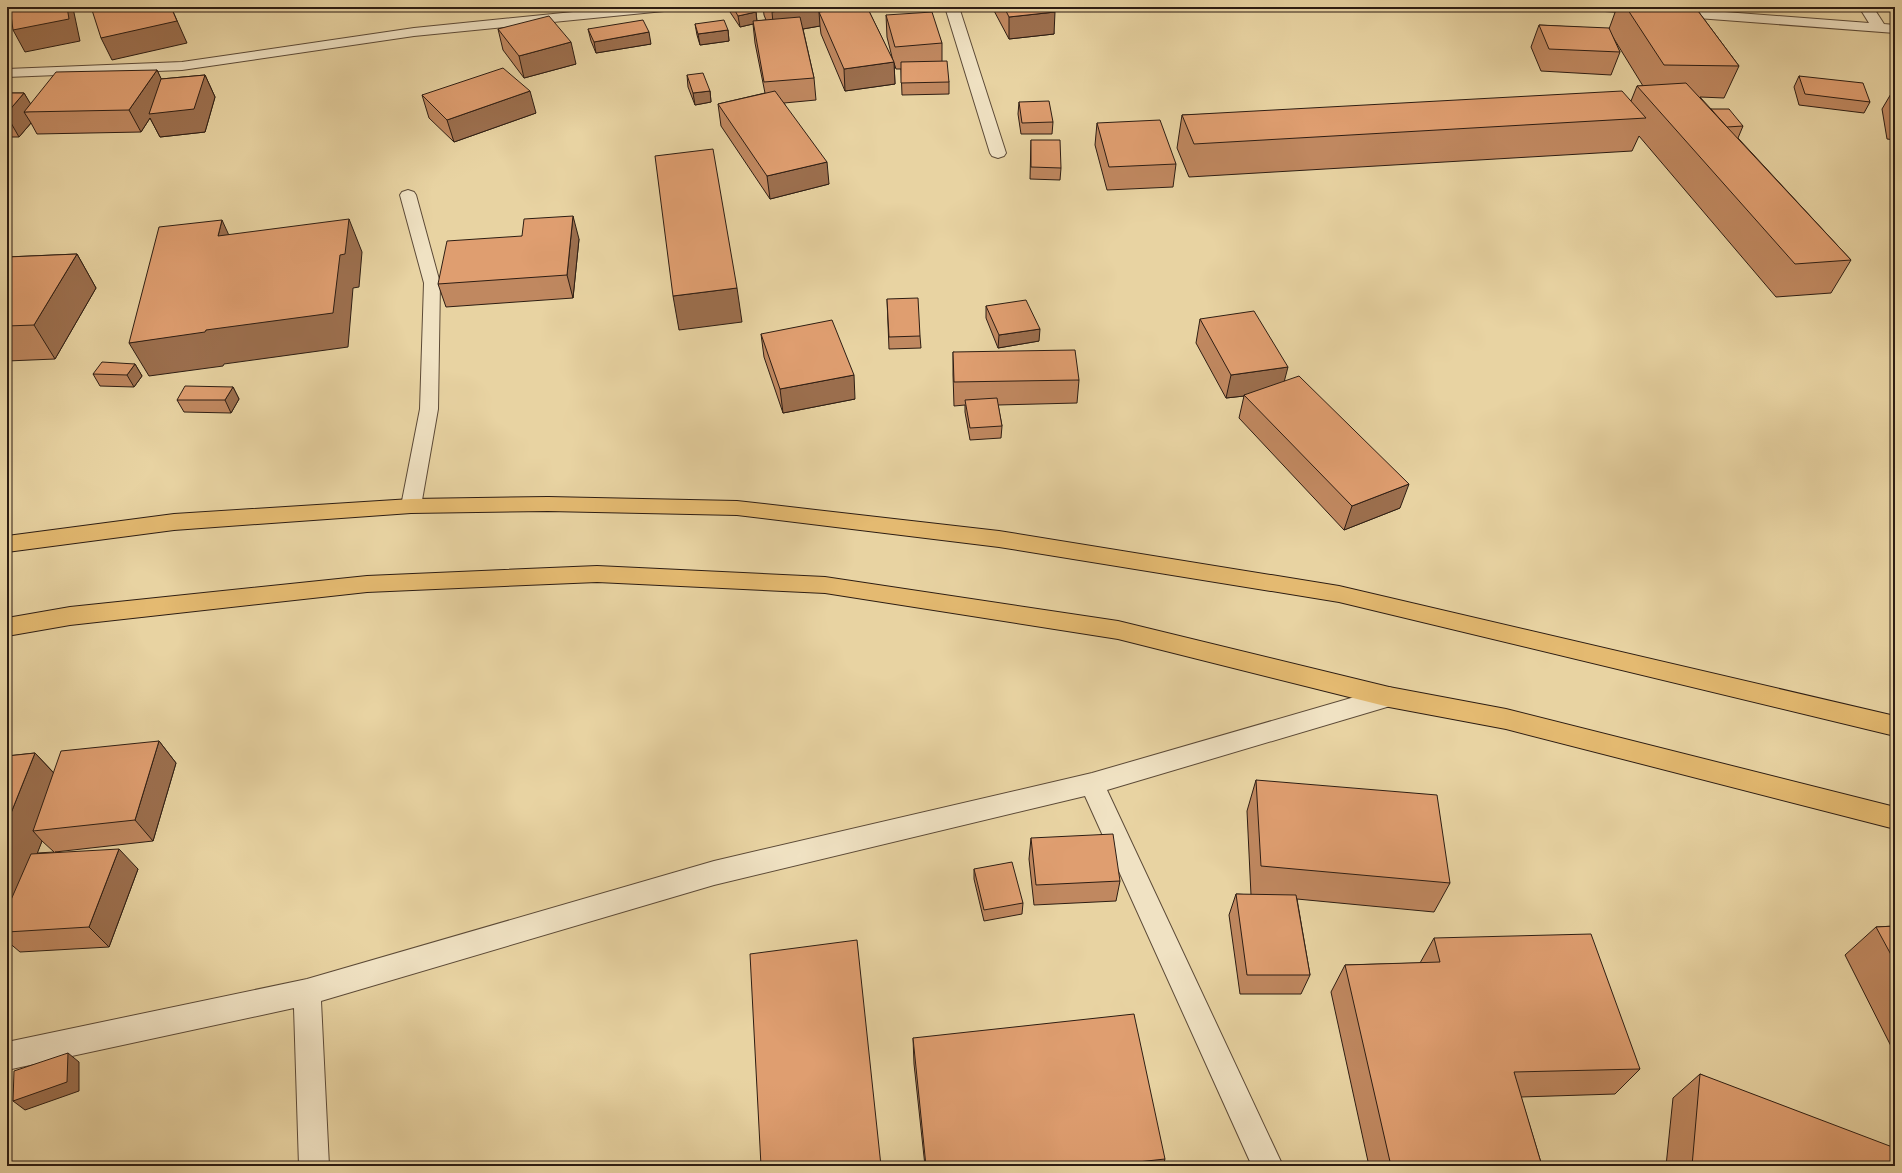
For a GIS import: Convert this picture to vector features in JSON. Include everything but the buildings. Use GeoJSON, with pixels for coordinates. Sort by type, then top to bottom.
{"type":"FeatureCollection","features":[{"type":"Feature","properties":{"kind":"main road"},"geometry":{"type":"LineString","coordinates":[[7,544],[174,522],[411,506],[548,504],[737,508],[999,539],[1339,594],[1895,726]]}},
{"type":"Feature","properties":{"kind":"main road"},"geometry":{"type":"LineString","coordinates":[[7,627],[70,616],[367,584],[597,574],[825,585],[1118,630],[1389,697],[1506,719],[1895,818]]}},
{"type":"Feature","properties":{"kind":"street"},"geometry":{"type":"LineString","coordinates":[[7,73],[182,66],[414,32],[664,7]]}},
{"type":"Feature","properties":{"kind":"street"},"geometry":{"type":"LineString","coordinates":[[952,7],[998,153]]}},
{"type":"Feature","properties":{"kind":"street"},"geometry":{"type":"LineString","coordinates":[[1605,7],[1895,29]]}},
{"type":"Feature","properties":{"kind":"street"},"geometry":{"type":"LineString","coordinates":[[1866,7],[1879,28]]}},
{"type":"Feature","properties":{"kind":"street"},"geometry":{"type":"LineString","coordinates":[[7,1056],[307,992],[714,874],[1092,784],[1389,697]]}},
{"type":"Feature","properties":{"kind":"street"},"geometry":{"type":"LineString","coordinates":[[1092,784],[1268,1166]]}},
{"type":"Feature","properties":{"kind":"street"},"geometry":{"type":"LineString","coordinates":[[307,992],[314,1166]]}},
{"type":"Feature","properties":{"kind":"lane"},"geometry":{"type":"LineString","coordinates":[[408,194],[432,284],[429,409],[411,506]]}}]}
